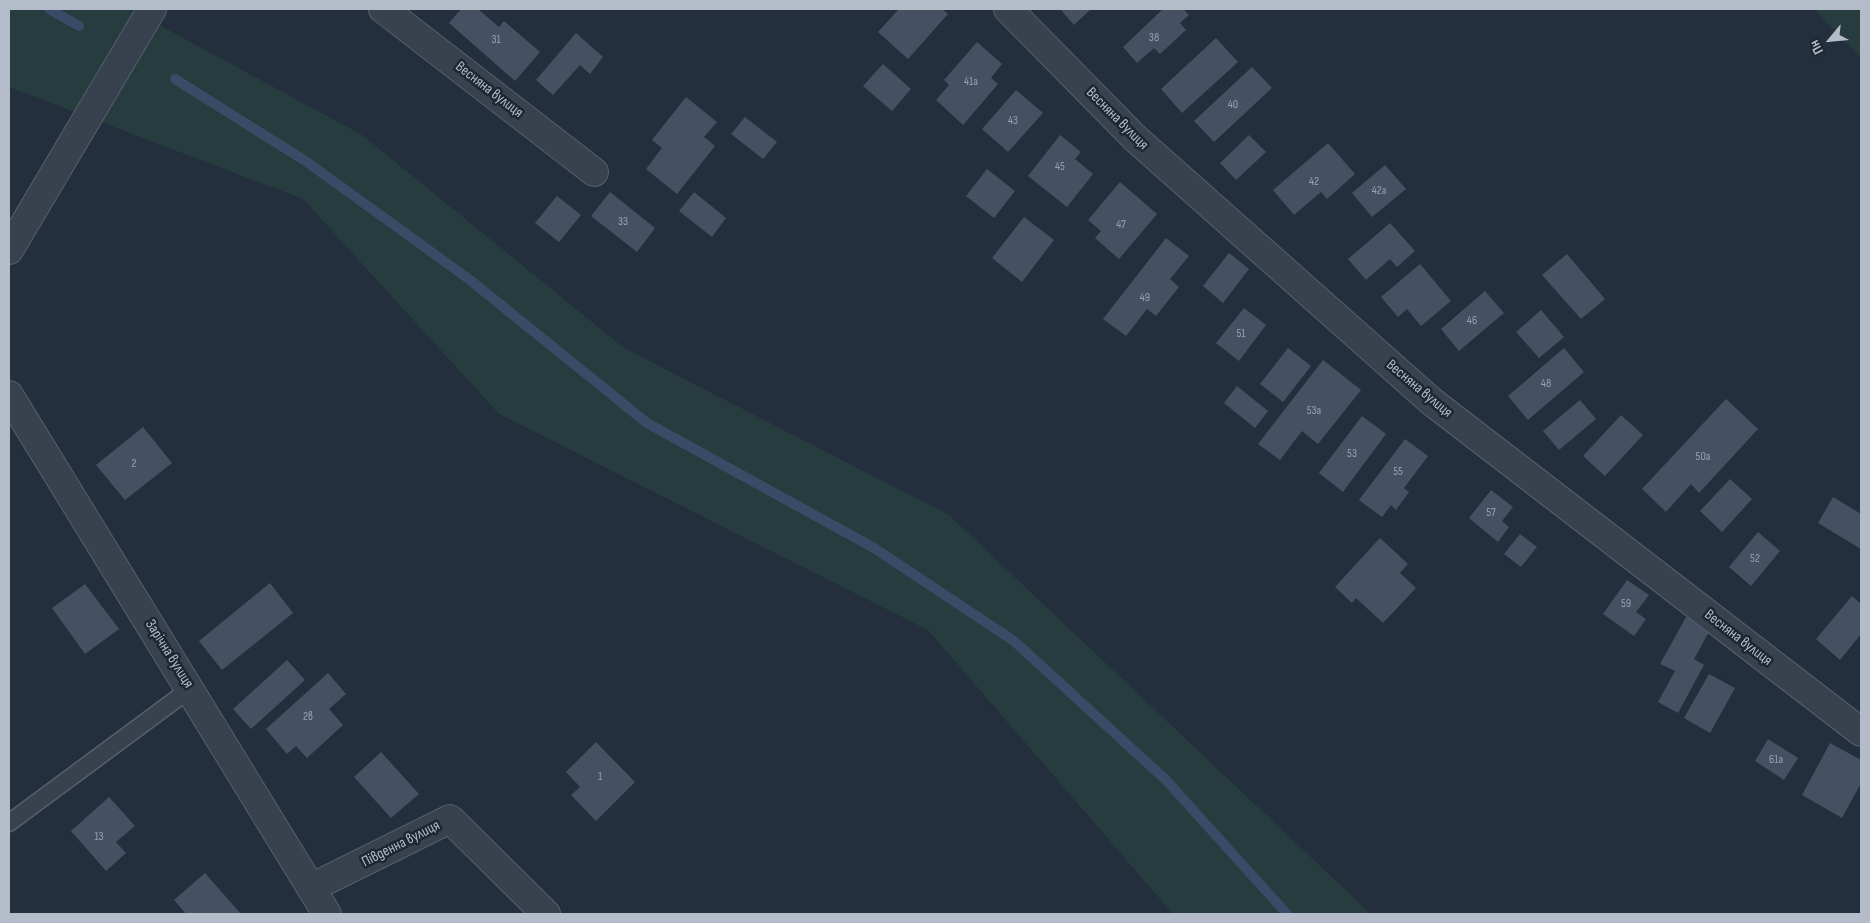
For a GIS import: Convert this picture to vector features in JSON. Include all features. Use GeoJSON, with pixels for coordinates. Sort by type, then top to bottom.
{"type":"FeatureCollection","features":[{"type":"Feature","properties":{"kind":"street"},"geometry":{"type":"LineString","coordinates":[[9,250],[152,9]]}},
{"type":"Feature","properties":{"kind":"street","name":"Весняна вулиця"},"geometry":{"type":"LineString","coordinates":[[383,9],[594,172]]}},
{"type":"Feature","properties":{"kind":"street","name":"Весняна вулиця"},"geometry":{"type":"LineString","coordinates":[[1008,9],[1135,138],[1431,401],[1861,732]]}},
{"type":"Feature","properties":{"kind":"street","name":"Зарічна вулиця"},"geometry":{"type":"LineString","coordinates":[[9,395],[327,914]]}},
{"type":"Feature","properties":{"kind":"street","name":"Південна вулиця"},"geometry":{"type":"LineString","coordinates":[[311,888],[450,819],[546,914]]}},
{"type":"Feature","properties":{"kind":"lane"},"geometry":{"type":"LineString","coordinates":[[9,823],[190,689]]}},
{"type":"Feature","properties":{"kind":"green space"},"geometry":{"type":"Polygon","coordinates":[[[9,9],[130,9],[362,135],[624,348],[949,515],[1371,914],[1173,914],[928,630],[499,414],[303,199],[9,87],[9,9]]]}},
{"type":"Feature","properties":{"kind":"green space"},"geometry":{"type":"Polygon","coordinates":[[[1814,9],[1861,9],[1861,58],[1814,9]]]}},
{"type":"Feature","properties":{"kind":"building"},"geometry":{"type":"Polygon","coordinates":[[[461,9],[478,9],[499,27],[504,21],[540,52],[515,81],[449,23],[461,9]]]}},
{"type":"Feature","properties":{"kind":"building"},"geometry":{"type":"Polygon","coordinates":[[[899,9],[942,9],[948,14],[908,59],[878,32],[899,9]]]}},
{"type":"Feature","properties":{"kind":"building"},"geometry":{"type":"Polygon","coordinates":[[[1060,9],[1091,9],[1074,25],[1060,9]]]}},
{"type":"Feature","properties":{"kind":"building"},"geometry":{"type":"Polygon","coordinates":[[[1163,9],[1183,9],[1189,15],[1180,23],[1186,30],[1160,54],[1154,48],[1137,63],[1123,47],[1163,9]]]}},
{"type":"Feature","properties":{"kind":"building"},"geometry":{"type":"Polygon","coordinates":[[[576,33],[603,57],[590,74],[580,65],[553,95],[536,80],[576,33]]]}},
{"type":"Feature","properties":{"kind":"building"},"geometry":{"type":"Polygon","coordinates":[[[1216,38],[1238,62],[1182,113],[1161,89],[1216,38]]]}},
{"type":"Feature","properties":{"kind":"building"},"geometry":{"type":"Polygon","coordinates":[[[977,42],[1002,64],[991,78],[998,84],[963,125],[936,100],[949,85],[944,80],[977,42]]]}},
{"type":"Feature","properties":{"kind":"building"},"geometry":{"type":"Polygon","coordinates":[[[883,64],[911,89],[892,111],[863,86],[883,64]]]}},
{"type":"Feature","properties":{"kind":"building"},"geometry":{"type":"Polygon","coordinates":[[[1252,67],[1272,88],[1214,142],[1194,121],[1252,67]]]}},
{"type":"Feature","properties":{"kind":"building"},"geometry":{"type":"Polygon","coordinates":[[[1016,90],[1043,113],[1008,152],[982,129],[1016,90]]]}},
{"type":"Feature","properties":{"kind":"building"},"geometry":{"type":"Polygon","coordinates":[[[686,97],[717,122],[704,137],[715,146],[677,194],[646,169],[662,148],[652,140],[686,97]]]}},
{"type":"Feature","properties":{"kind":"building"},"geometry":{"type":"Polygon","coordinates":[[[745,117],[777,142],[763,159],[731,134],[745,117]]]}},
{"type":"Feature","properties":{"kind":"building"},"geometry":{"type":"Polygon","coordinates":[[[1060,135],[1081,152],[1075,159],[1093,174],[1067,207],[1028,176],[1060,135]]]}},
{"type":"Feature","properties":{"kind":"building"},"geometry":{"type":"Polygon","coordinates":[[[1249,135],[1266,152],[1236,180],[1220,163],[1249,135]]]}},
{"type":"Feature","properties":{"kind":"building"},"geometry":{"type":"Polygon","coordinates":[[[1328,143],[1355,174],[1327,199],[1321,192],[1294,215],[1273,190],[1328,143]]]}},
{"type":"Feature","properties":{"kind":"building"},"geometry":{"type":"Polygon","coordinates":[[[1385,165],[1406,189],[1372,217],[1352,193],[1385,165]]]}},
{"type":"Feature","properties":{"kind":"building"},"geometry":{"type":"Polygon","coordinates":[[[987,169],[1015,191],[994,218],[966,196],[987,169]]]}},
{"type":"Feature","properties":{"kind":"building"},"geometry":{"type":"Polygon","coordinates":[[[1120,182],[1157,214],[1119,259],[1095,238],[1101,231],[1088,220],[1120,182]]]}},
{"type":"Feature","properties":{"kind":"building"},"geometry":{"type":"Polygon","coordinates":[[[610,192],[655,228],[637,252],[591,216],[610,192]]]}},
{"type":"Feature","properties":{"kind":"building"},"geometry":{"type":"Polygon","coordinates":[[[694,192],[726,218],[712,237],[679,211],[694,192]]]}},
{"type":"Feature","properties":{"kind":"building"},"geometry":{"type":"Polygon","coordinates":[[[557,196],[581,215],[559,242],[535,223],[557,196]]]}},
{"type":"Feature","properties":{"kind":"building"},"geometry":{"type":"Polygon","coordinates":[[[1024,217],[1054,240],[1022,282],[992,258],[1024,217]]]}},
{"type":"Feature","properties":{"kind":"building"},"geometry":{"type":"Polygon","coordinates":[[[1390,223],[1415,251],[1397,267],[1390,259],[1366,280],[1348,259],[1390,223]]]}},
{"type":"Feature","properties":{"kind":"building"},"geometry":{"type":"Polygon","coordinates":[[[1166,238],[1189,256],[1170,279],[1179,287],[1156,316],[1147,309],[1126,336],[1103,319],[1166,238]]]}},
{"type":"Feature","properties":{"kind":"building"},"geometry":{"type":"Polygon","coordinates":[[[1229,253],[1249,269],[1223,303],[1203,286],[1229,253]]]}},
{"type":"Feature","properties":{"kind":"building"},"geometry":{"type":"Polygon","coordinates":[[[1567,254],[1605,299],[1581,319],[1542,275],[1567,254]]]}},
{"type":"Feature","properties":{"kind":"building"},"geometry":{"type":"Polygon","coordinates":[[[1420,264],[1451,301],[1421,326],[1407,309],[1398,317],[1381,297],[1420,264]]]}},
{"type":"Feature","properties":{"kind":"building"},"geometry":{"type":"Polygon","coordinates":[[[1485,291],[1504,313],[1459,351],[1441,329],[1485,291]]]}},
{"type":"Feature","properties":{"kind":"building"},"geometry":{"type":"Polygon","coordinates":[[[1244,308],[1266,325],[1239,361],[1216,343],[1244,308]]]}},
{"type":"Feature","properties":{"kind":"building"},"geometry":{"type":"Polygon","coordinates":[[[1541,310],[1564,337],[1539,358],[1516,332],[1541,310]]]}},
{"type":"Feature","properties":{"kind":"building"},"geometry":{"type":"Polygon","coordinates":[[[1288,348],[1311,366],[1283,402],[1260,384],[1288,348]]]}},
{"type":"Feature","properties":{"kind":"building"},"geometry":{"type":"Polygon","coordinates":[[[1564,348],[1584,372],[1528,420],[1508,396],[1564,348]]]}},
{"type":"Feature","properties":{"kind":"building"},"geometry":{"type":"Polygon","coordinates":[[[1323,360],[1361,390],[1318,444],[1302,431],[1280,460],[1258,444],[1323,360]]]}},
{"type":"Feature","properties":{"kind":"building"},"geometry":{"type":"Polygon","coordinates":[[[1237,386],[1268,411],[1255,428],[1224,403],[1237,386]]]}},
{"type":"Feature","properties":{"kind":"building"},"geometry":{"type":"Polygon","coordinates":[[[1726,399],[1758,429],[1699,493],[1691,484],[1666,512],[1642,489],[1726,399]]]}},
{"type":"Feature","properties":{"kind":"building"},"geometry":{"type":"Polygon","coordinates":[[[1580,400],[1596,419],[1559,450],[1543,431],[1580,400]]]}},
{"type":"Feature","properties":{"kind":"building"},"geometry":{"type":"Polygon","coordinates":[[[1621,415],[1643,435],[1605,476],[1583,456],[1621,415]]]}},
{"type":"Feature","properties":{"kind":"building"},"geometry":{"type":"Polygon","coordinates":[[[1362,416],[1386,434],[1343,492],[1319,473],[1362,416]]]}},
{"type":"Feature","properties":{"kind":"building"},"geometry":{"type":"Polygon","coordinates":[[[143,427],[172,463],[125,500],[96,465],[143,427]]]}},
{"type":"Feature","properties":{"kind":"building"},"geometry":{"type":"Polygon","coordinates":[[[1405,439],[1428,456],[1404,488],[1409,492],[1396,510],[1391,505],[1382,517],[1359,500],[1405,439]]]}},
{"type":"Feature","properties":{"kind":"building"},"geometry":{"type":"Polygon","coordinates":[[[1730,479],[1752,499],[1722,532],[1700,511],[1730,479]]]}},
{"type":"Feature","properties":{"kind":"building"},"geometry":{"type":"Polygon","coordinates":[[[1491,490],[1513,507],[1502,521],[1509,527],[1498,542],[1469,518],[1491,490]]]}},
{"type":"Feature","properties":{"kind":"building"},"geometry":{"type":"Polygon","coordinates":[[[1833,497],[1861,514],[1861,549],[1818,523],[1833,497]]]}},
{"type":"Feature","properties":{"kind":"building"},"geometry":{"type":"Polygon","coordinates":[[[1758,532],[1780,551],[1751,586],[1729,567],[1758,532]]]}},
{"type":"Feature","properties":{"kind":"building"},"geometry":{"type":"Polygon","coordinates":[[[1520,534],[1537,547],[1521,567],[1504,554],[1520,534]]]}},
{"type":"Feature","properties":{"kind":"building"},"geometry":{"type":"Polygon","coordinates":[[[1380,538],[1408,564],[1400,573],[1416,588],[1383,623],[1356,598],[1352,603],[1335,587],[1380,538]]]}},
{"type":"Feature","properties":{"kind":"building"},"geometry":{"type":"Polygon","coordinates":[[[1627,580],[1649,595],[1636,612],[1646,619],[1634,636],[1603,614],[1627,580]]]}},
{"type":"Feature","properties":{"kind":"building"},"geometry":{"type":"Polygon","coordinates":[[[270,583],[293,613],[222,670],[199,641],[270,583]]]}},
{"type":"Feature","properties":{"kind":"building"},"geometry":{"type":"Polygon","coordinates":[[[85,584],[119,629],[85,654],[52,608],[85,584]]]}},
{"type":"Feature","properties":{"kind":"building"},"geometry":{"type":"Polygon","coordinates":[[[1852,596],[1861,604],[1861,634],[1840,660],[1816,639],[1852,596]]]}},
{"type":"Feature","properties":{"kind":"building"},"geometry":{"type":"Polygon","coordinates":[[[1686,617],[1710,630],[1694,659],[1704,665],[1678,713],[1658,702],[1675,671],[1660,664],[1686,617]]]}},
{"type":"Feature","properties":{"kind":"building"},"geometry":{"type":"Polygon","coordinates":[[[287,660],[305,680],[251,729],[233,709],[287,660]]]}},
{"type":"Feature","properties":{"kind":"building"},"geometry":{"type":"Polygon","coordinates":[[[328,673],[346,694],[329,709],[343,725],[307,758],[296,746],[287,754],[266,729],[328,673]]]}},
{"type":"Feature","properties":{"kind":"building"},"geometry":{"type":"Polygon","coordinates":[[[1709,674],[1735,688],[1710,733],[1684,718],[1709,674]]]}},
{"type":"Feature","properties":{"kind":"building"},"geometry":{"type":"Polygon","coordinates":[[[1768,739],[1798,758],[1784,780],[1755,761],[1768,739]]]}},
{"type":"Feature","properties":{"kind":"building"},"geometry":{"type":"Polygon","coordinates":[[[596,742],[635,782],[596,821],[571,795],[580,787],[566,772],[596,742]]]}},
{"type":"Feature","properties":{"kind":"building"},"geometry":{"type":"Polygon","coordinates":[[[1830,743],[1861,760],[1861,783],[1842,818],[1802,795],[1830,743]]]}},
{"type":"Feature","properties":{"kind":"building"},"geometry":{"type":"Polygon","coordinates":[[[381,752],[419,794],[391,818],[354,777],[381,752]]]}},
{"type":"Feature","properties":{"kind":"building"},"geometry":{"type":"Polygon","coordinates":[[[109,797],[135,826],[116,842],[126,853],[106,871],[71,831],[109,797]]]}},
{"type":"Feature","properties":{"kind":"building"},"geometry":{"type":"Polygon","coordinates":[[[205,873],[241,914],[186,914],[174,900],[205,873]]]}},
{"type":"Feature","properties":{"kind":"waterway"},"geometry":{"type":"LineString","coordinates":[[49,9],[79,26]]}},
{"type":"Feature","properties":{"kind":"waterway"},"geometry":{"type":"LineString","coordinates":[[175,79],[307,162],[470,280],[647,423],[874,548],[1014,641],[1166,780],[1287,914]]}}]}
